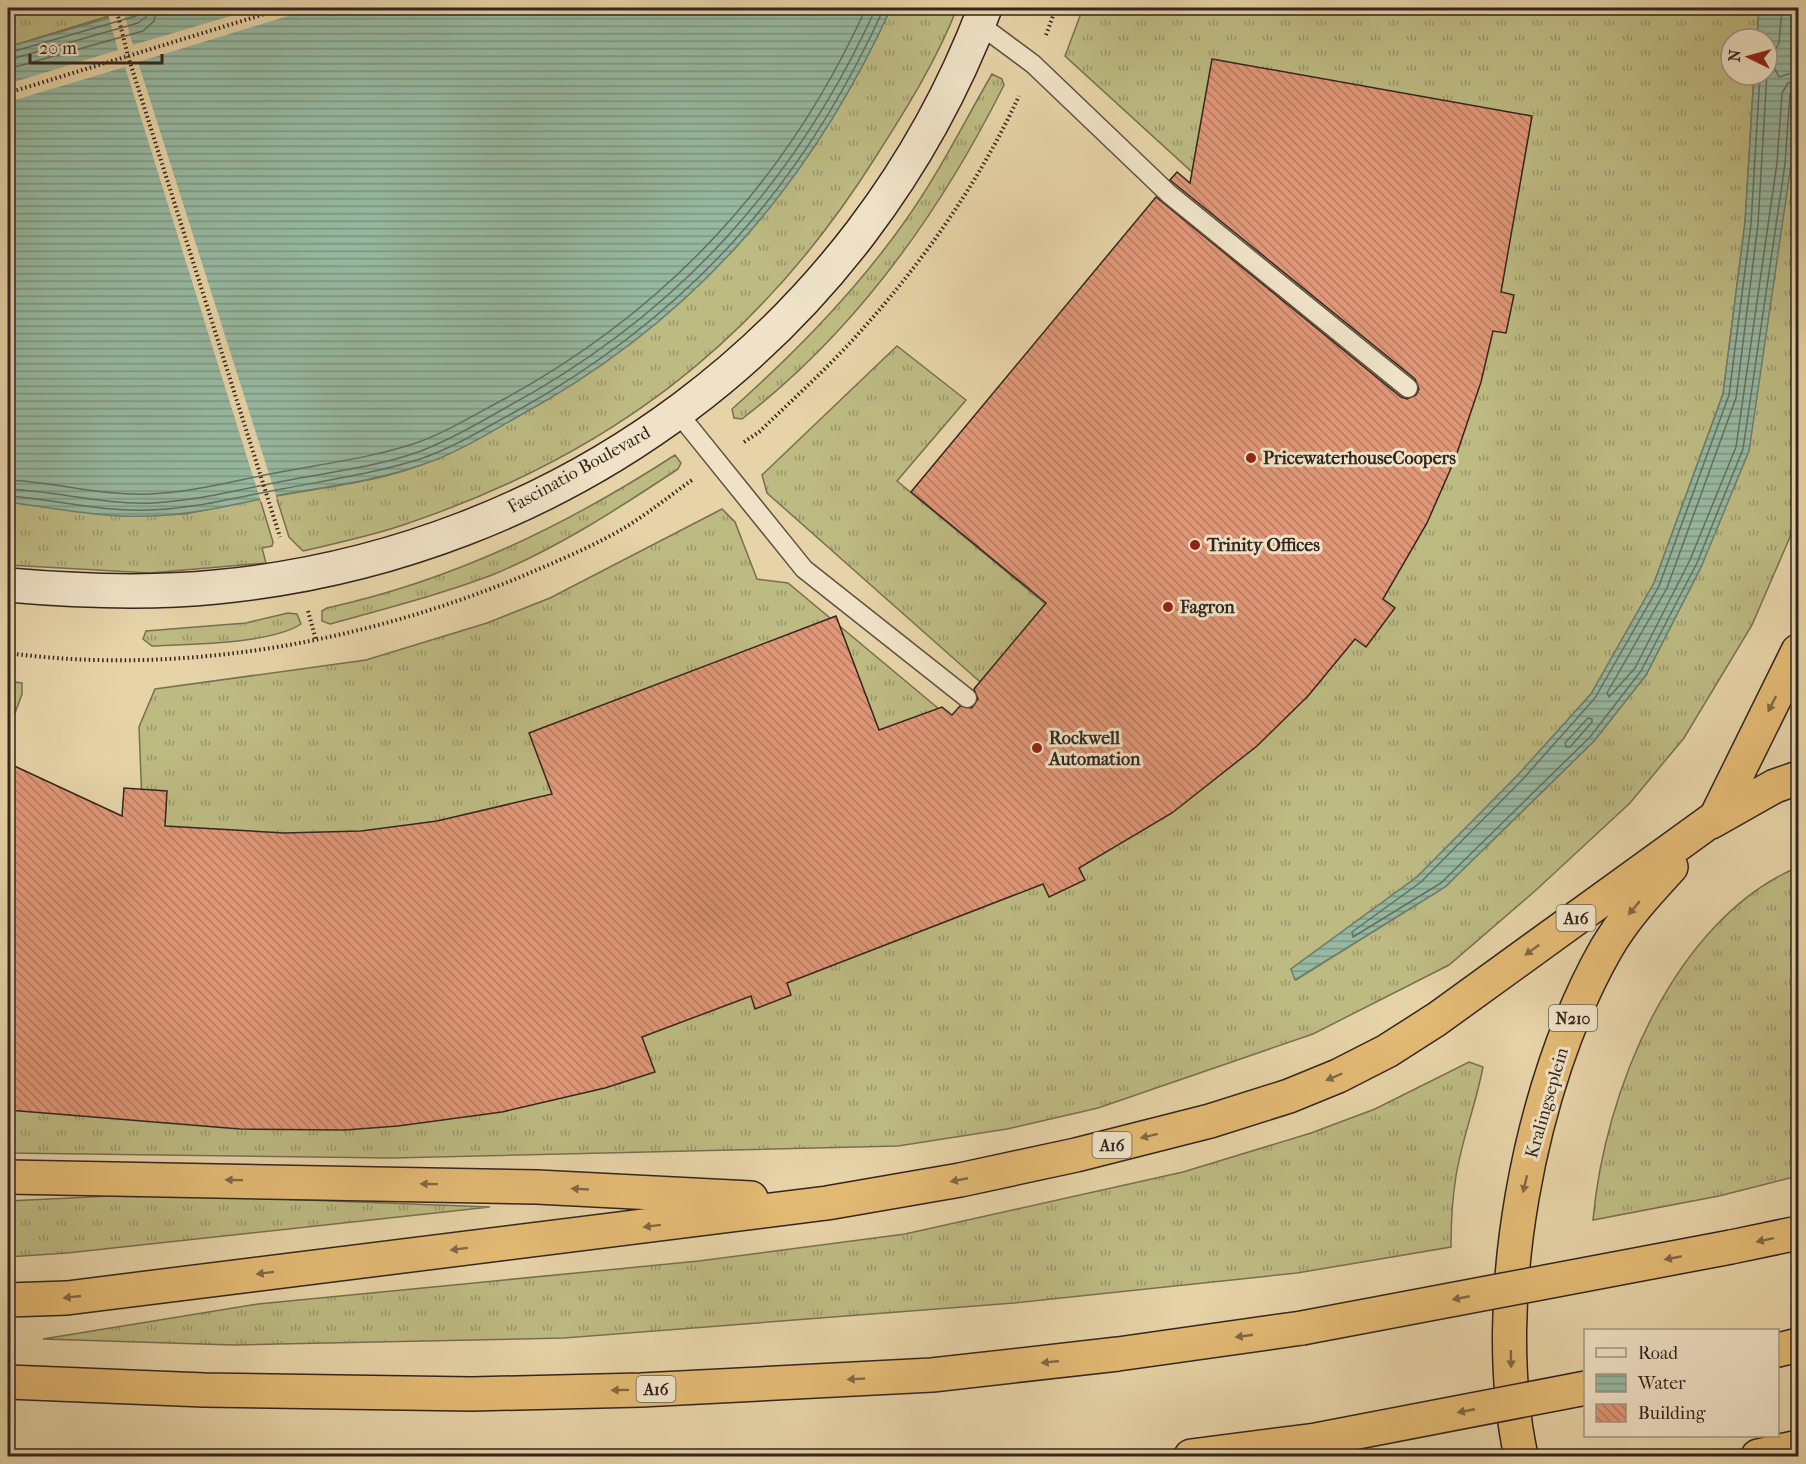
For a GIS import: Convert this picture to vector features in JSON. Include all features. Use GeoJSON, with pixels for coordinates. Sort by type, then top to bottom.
{"type":"FeatureCollection","features":[{"type":"Feature","properties":{"kind":"highway","name":"N210"},"geometry":{"type":"LineString","coordinates":[[1716,817],[1798,651]]}},
{"type":"Feature","properties":{"kind":"highway","name":"Kralingseplein"},"geometry":{"type":"LineString","coordinates":[[1521,1456],[1512,1387],[1514,1259],[1522,1198],[1555,1067],[1575,1014],[1606,950],[1630,911],[1716,817],[1798,777]]}},
{"type":"Feature","properties":{"kind":"highway","name":"A16"},"geometry":{"type":"LineString","coordinates":[[8,1300],[67,1298],[827,1203],[960,1180],[1076,1155],[1210,1121],[1289,1096],[1338,1076],[1387,1051],[1437,1019],[1716,817]]}},
{"type":"Feature","properties":{"kind":"highway"},"geometry":{"type":"LineString","coordinates":[[8,1177],[537,1187],[827,1203]]}},
{"type":"Feature","properties":{"kind":"highway","name":"A16"},"geometry":{"type":"LineString","coordinates":[[8,1382],[204,1390],[472,1394],[641,1389],[932,1375],[1118,1354],[1302,1328],[1798,1233]]}},
{"type":"Feature","properties":{"kind":"highway"},"geometry":{"type":"LineString","coordinates":[[1779,1350],[1798,1345]]}},
{"type":"Feature","properties":{"kind":"highway"},"geometry":{"type":"LineString","coordinates":[[1191,1456],[1316,1440],[1584,1388]]}},
{"type":"Feature","properties":{"kind":"street","name":"Fascinatio Boulevard"},"geometry":{"type":"LineString","coordinates":[[8,585],[86,592],[217,587],[334,568],[375,558],[469,527],[611,457],[678,413],[755,351],[792,315],[868,225],[909,162],[940,107],[982,16]]}},
{"type":"Feature","properties":{"kind":"lane"},"geometry":{"type":"LineString","coordinates":[[982,16],[1169,194],[1408,388]]}},
{"type":"Feature","properties":{"kind":"lane"},"geometry":{"type":"LineString","coordinates":[[678,413],[804,569],[967,698]]}},
{"type":"Feature","properties":{"kind":"path"},"geometry":{"type":"LineString","coordinates":[[116,8],[128,56],[282,540]]}},
{"type":"Feature","properties":{"kind":"path"},"geometry":{"type":"LineString","coordinates":[[8,93],[285,8]]}},
{"type":"Feature","properties":{"kind":"green space"},"geometry":{"type":"Polygon","coordinates":[[[8,8],[106,8],[109,16],[8,47],[8,8]]]}},
{"type":"Feature","properties":{"kind":"green space"},"geometry":{"type":"Polygon","coordinates":[[[891,8],[957,8],[940,47],[909,104],[830,224],[781,283],[729,337],[673,385],[612,427],[547,464],[478,497],[391,529],[303,551],[289,537],[276,496],[390,475],[408,470],[460,448],[578,380],[636,339],[689,294],[738,245],[782,192],[822,135],[858,74],[891,8]]]}},
{"type":"Feature","properties":{"kind":"green space"},"geometry":{"type":"Polygon","coordinates":[[[1083,8],[1759,8],[1758,27],[1719,27],[1719,87],[1753,87],[1745,223],[1723,394],[1654,583],[1591,694],[1517,776],[1417,877],[1291,969],[1296,980],[1445,887],[1594,741],[1646,675],[1702,565],[1791,165],[1798,53],[1798,510],[1790,537],[1752,625],[1684,738],[1630,803],[1535,891],[1449,965],[1313,1034],[1098,1108],[1007,1129],[898,1146],[392,1158],[8,1153],[8,962],[220,1045],[143,828],[139,727],[155,689],[366,660],[487,623],[550,598],[722,509],[735,522],[757,579],[788,583],[963,729],[996,696],[767,493],[762,475],[897,346],[966,400],[897,481],[1189,723],[1459,416],[1065,56],[1083,8]]]}},
{"type":"Feature","properties":{"kind":"green space"},"geometry":{"type":"Polygon","coordinates":[[[992,74],[1002,79],[1004,85],[952,179],[892,267],[822,348],[742,419],[734,418],[732,409],[823,321],[903,224],[927,188],[992,74]]]}},
{"type":"Feature","properties":{"kind":"green space"},"geometry":{"type":"Polygon","coordinates":[[[675,455],[681,463],[678,469],[588,527],[541,553],[492,575],[411,601],[330,624],[322,621],[322,611],[327,608],[420,582],[464,566],[551,527],[634,481],[675,455]]]}},
{"type":"Feature","properties":{"kind":"green space"},"geometry":{"type":"Polygon","coordinates":[[[260,499],[273,542],[272,546],[262,548],[266,563],[150,573],[8,565],[8,502],[125,516],[185,514],[260,499]]]}},
{"type":"Feature","properties":{"kind":"green space"},"geometry":{"type":"Polygon","coordinates":[[[288,613],[297,614],[301,624],[288,631],[270,636],[152,646],[143,639],[146,631],[246,623],[288,613]]]}},
{"type":"Feature","properties":{"kind":"green space"},"geometry":{"type":"Polygon","coordinates":[[[8,681],[22,683],[22,694],[8,732],[8,681]]]}},
{"type":"Feature","properties":{"kind":"green space"},"geometry":{"type":"Polygon","coordinates":[[[1798,867],[1798,1176],[1719,1196],[1593,1220],[1600,1171],[1612,1119],[1630,1066],[1653,1016],[1681,968],[1715,927],[1754,892],[1798,867]]]}},
{"type":"Feature","properties":{"kind":"green space"},"geometry":{"type":"Polygon","coordinates":[[[1469,1062],[1483,1067],[1456,1176],[1451,1247],[1297,1273],[1014,1303],[564,1338],[233,1345],[43,1339],[258,1304],[699,1261],[905,1234],[1183,1172],[1311,1133],[1375,1109],[1469,1062]]]}},
{"type":"Feature","properties":{"kind":"green space"},"geometry":{"type":"Polygon","coordinates":[[[153,1194],[490,1207],[67,1253],[8,1257],[8,1201],[153,1194]]]}},
{"type":"Feature","properties":{"kind":"water"},"geometry":{"type":"Polygon","coordinates":[[[143,8],[891,8],[859,73],[822,134],[783,191],[738,244],[690,293],[637,339],[580,380],[460,449],[436,460],[390,474],[184,513],[114,516],[8,502],[8,47],[143,8]]]}},
{"type":"Feature","properties":{"kind":"water"},"geometry":{"type":"Polygon","coordinates":[[[1759,8],[1798,8],[1798,53],[1791,165],[1749,451],[1702,565],[1646,675],[1594,741],[1445,887],[1295,980],[1291,969],[1417,877],[1517,776],[1591,694],[1654,583],[1723,394],[1745,223],[1753,87],[1779,87],[1779,27],[1758,27],[1759,8]]]}},
{"type":"Feature","properties":{"kind":"pier"},"geometry":{"type":"Polygon","coordinates":[[[258,8],[314,8],[138,62],[277,499],[261,502],[125,67],[8,102],[8,84],[118,50],[108,14],[123,10],[133,45],[258,8]]]}},
{"type":"Feature","properties":{"kind":"building","name":"Trinity Offices"},"geometry":{"type":"Polygon","coordinates":[[[1212,59],[1532,116],[1501,292],[1514,295],[1506,333],[1493,331],[1481,382],[1455,459],[1427,523],[1383,599],[1395,608],[1366,647],[1355,639],[1308,696],[1257,746],[1172,813],[1079,868],[1085,880],[1049,897],[1043,884],[787,983],[791,995],[755,1009],[751,996],[642,1037],[655,1072],[605,1088],[502,1112],[398,1126],[345,1130],[240,1129],[8,1110],[8,763],[122,816],[124,788],[167,791],[165,826],[284,833],[361,831],[437,821],[552,794],[529,733],[836,616],[879,730],[942,707],[952,715],[960,706],[972,708],[978,699],[974,689],[1046,603],[911,492],[1156,197],[1401,397],[1407,399],[1416,395],[1419,389],[1415,379],[1170,180],[1177,172],[1190,183],[1212,59]]]}},
{"type":"Feature","properties":{"kind":"place","name":"PricewaterhouseCoopers"},"geometry":{"type":"Point","coordinates":[1251,458]}},
{"type":"Feature","properties":{"kind":"place","name":"Trinity Offices"},"geometry":{"type":"Point","coordinates":[1195,545]}},
{"type":"Feature","properties":{"kind":"place","name":"Fagron"},"geometry":{"type":"Point","coordinates":[1168,607]}},
{"type":"Feature","properties":{"kind":"place","name":"Rockwell Automation"},"geometry":{"type":"Point","coordinates":[1037,748]}}]}
